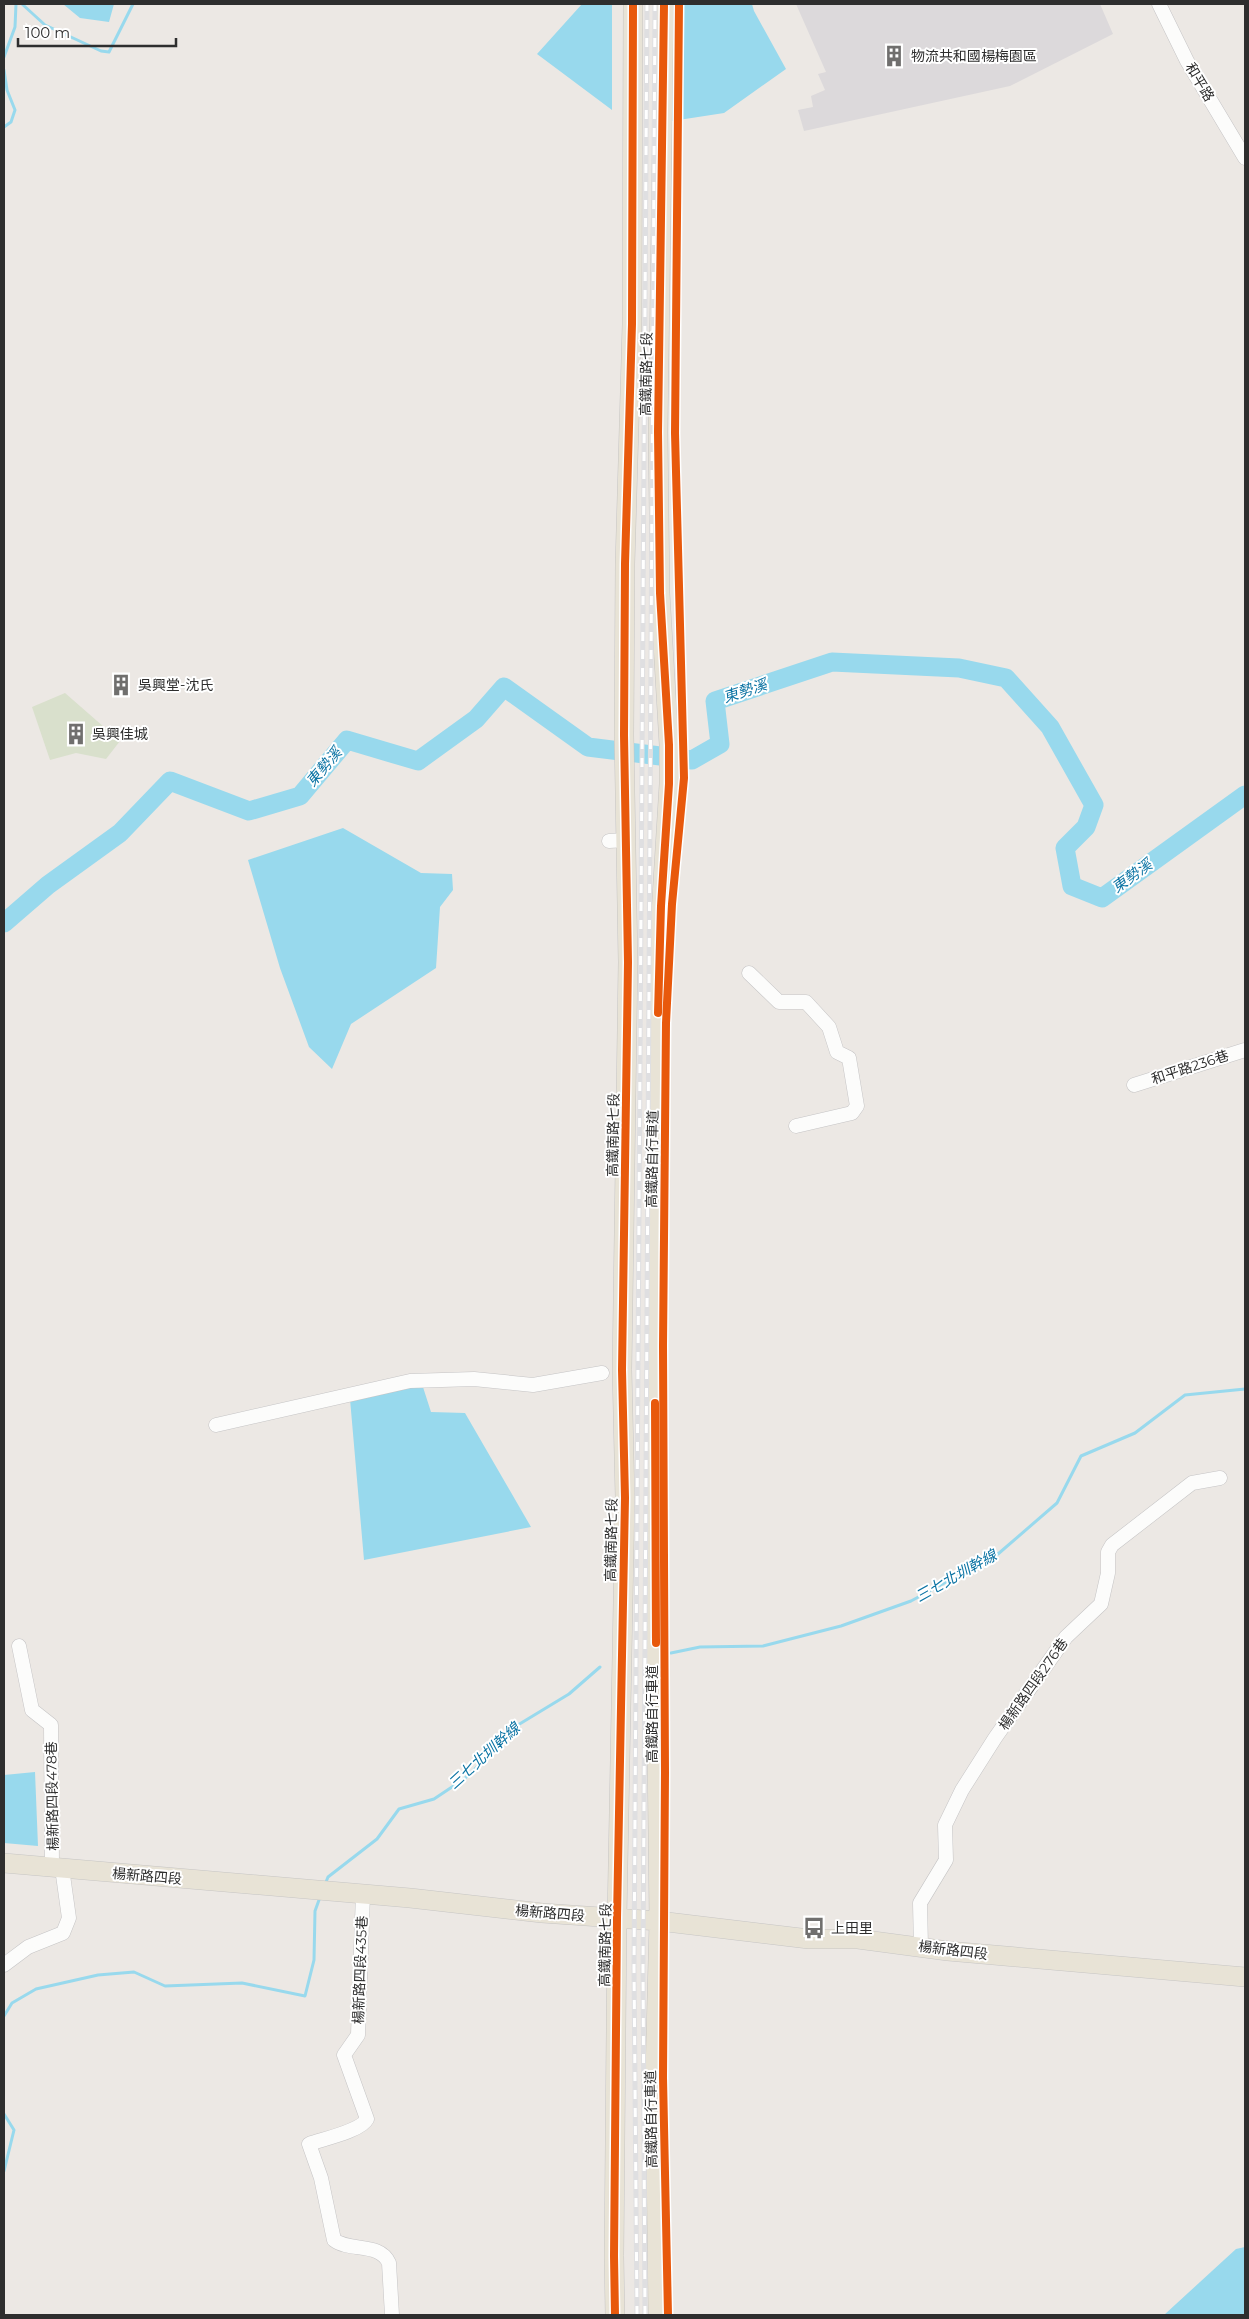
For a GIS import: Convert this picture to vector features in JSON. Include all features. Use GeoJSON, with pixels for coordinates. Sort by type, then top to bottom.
{"type":"FeatureCollection","features":[{"type":"Feature","properties":{"kind":"main road","name":"高鐵南路七段"},"geometry":{"type":"LineString","coordinates":[[615,2315],[617,1918],[625,1498],[622,1351],[628,962],[617,841],[624,766],[625,564],[632,324],[633,4]]}},
{"type":"Feature","properties":{"kind":"main road","name":"高鐵南路七段"},"geometry":{"type":"LineString","coordinates":[[659,1921],[654,1490],[658,962],[667,905],[669,778],[669,745],[660,593],[658,441],[664,4]]}},
{"type":"Feature","properties":{"kind":"main road","name":"楊新路四段"},"geometry":{"type":"LineString","coordinates":[[4,1863],[363,1894],[542,1913],[659,1921],[800,1938],[858,1939],[921,1947],[1245,1977]]}},
{"type":"Feature","properties":{"kind":"main road"},"geometry":{"type":"LineString","coordinates":[[658,2315],[655,2074],[659,1921]]}},
{"type":"Feature","properties":{"kind":"street","name":"和平路"},"geometry":{"type":"LineString","coordinates":[[1159,4],[1187,61],[1245,158]]}},
{"type":"Feature","properties":{"kind":"street"},"geometry":{"type":"LineString","coordinates":[[749,973],[779,1002],[806,1002],[829,1027],[837,1052],[849,1058],[857,1106],[852,1113],[796,1126]]}},
{"type":"Feature","properties":{"kind":"street","name":"和平路236巷"},"geometry":{"type":"LineString","coordinates":[[1134,1085],[1245,1050]]}},
{"type":"Feature","properties":{"kind":"street"},"geometry":{"type":"LineString","coordinates":[[216,1425],[410,1381],[474,1379],[533,1385],[602,1372]]}},
{"type":"Feature","properties":{"kind":"street","name":"楊新路四段276巷"},"geometry":{"type":"LineString","coordinates":[[921,1947],[920,1903],[946,1860],[945,1825],[962,1790],[990,1746],[1061,1644],[1101,1604],[1108,1574],[1108,1552],[1112,1545],[1192,1483],[1220,1478]]}},
{"type":"Feature","properties":{"kind":"street","name":"楊新路四段478巷"},"geometry":{"type":"LineString","coordinates":[[18,1646],[32,1710],[51,1724],[57,1868]]}},
{"type":"Feature","properties":{"kind":"street"},"geometry":{"type":"LineString","coordinates":[[4,1965],[28,1947],[63,1933],[69,1918],[57,1868]]}},
{"type":"Feature","properties":{"kind":"street","name":"楊新路四段435巷"},"geometry":{"type":"LineString","coordinates":[[363,1894],[358,2035],[344,2055],[367,2119],[364,2124],[356,2128],[309,2144],[321,2178],[334,2240],[341,2245],[378,2251],[387,2258],[389,2263],[392,2315]]}},
{"type":"Feature","properties":{"kind":"shaded area","name":"物流共和國楊梅園區"},"geometry":{"type":"Polygon","coordinates":[[[796,4],[1100,4],[1113,34],[1010,86],[804,131],[798,110],[813,107],[811,96],[825,90],[818,74],[826,72],[796,4]]]}},
{"type":"Feature","properties":{"kind":"green space"},"geometry":{"type":"Polygon","coordinates":[[[65,693],[120,741],[106,759],[76,753],[50,760],[32,707],[65,693]]]}},
{"type":"Feature","properties":{"kind":"water"},"geometry":{"type":"Polygon","coordinates":[[[63,4],[114,4],[109,22],[80,18],[63,4]]]}},
{"type":"Feature","properties":{"kind":"water"},"geometry":{"type":"Polygon","coordinates":[[[582,4],[612,4],[612,110],[537,54],[582,4]]]}},
{"type":"Feature","properties":{"kind":"water"},"geometry":{"type":"Polygon","coordinates":[[[674,4],[752,4],[786,69],[724,113],[672,121],[674,4]]]}},
{"type":"Feature","properties":{"kind":"water"},"geometry":{"type":"Polygon","coordinates":[[[343,828],[421,873],[452,874],[453,890],[440,907],[436,968],[351,1024],[332,1069],[309,1047],[280,968],[248,860],[343,828]]]}},
{"type":"Feature","properties":{"kind":"water"},"geometry":{"type":"Polygon","coordinates":[[[422,1384],[431,1412],[465,1413],[531,1527],[364,1560],[350,1399],[422,1384]]]}},
{"type":"Feature","properties":{"kind":"water"},"geometry":{"type":"Polygon","coordinates":[[[35,1772],[38,1846],[4,1843],[4,1775],[35,1772]]]}},
{"type":"Feature","properties":{"kind":"water"},"geometry":{"type":"Polygon","coordinates":[[[1245,2247],[1245,2315],[1164,2315],[1236,2249],[1245,2247]]]}},
{"type":"Feature","properties":{"kind":"waterway"},"geometry":{"type":"LineString","coordinates":[[4,57],[15,27],[16,4]]}},
{"type":"Feature","properties":{"kind":"waterway"},"geometry":{"type":"LineString","coordinates":[[22,4],[45,25],[101,51],[109,52],[133,4]]}},
{"type":"Feature","properties":{"kind":"waterway"},"geometry":{"type":"LineString","coordinates":[[4,70],[7,90],[15,110],[11,122],[4,127]]}},
{"type":"Feature","properties":{"kind":"waterway","name":"東勢溪"},"geometry":{"type":"LineString","coordinates":[[4,923],[48,885],[120,833],[170,781],[249,811],[300,796],[347,740],[418,761],[476,719],[504,687],[588,747],[692,760],[720,744],[715,701],[832,662],[959,668],[1006,678],[1050,727],[1094,805],[1086,827],[1065,848],[1072,886],[1102,898],[1245,795]]}},
{"type":"Feature","properties":{"kind":"waterway","name":"三七北圳幹線"},"geometry":{"type":"LineString","coordinates":[[671,1653],[700,1647],[763,1646],[841,1626],[911,1601],[998,1554],[1057,1503],[1081,1456],[1135,1433],[1185,1395],[1245,1389]]}},
{"type":"Feature","properties":{"kind":"waterway","name":"三七北圳幹線"},"geometry":{"type":"LineString","coordinates":[[326,1882],[328,1877],[377,1839],[399,1809],[434,1799],[464,1779],[494,1751],[508,1731],[569,1694],[600,1667]]}},
{"type":"Feature","properties":{"kind":"waterway","name":"三七北圳幹線"},"geometry":{"type":"LineString","coordinates":[[4,2016],[12,2003],[36,1989],[98,1975],[134,1972],[165,1986],[242,1983],[305,1996],[314,1960],[315,1911],[319,1900]]}},
{"type":"Feature","properties":{"kind":"waterway","name":"三七北圳幹線"},"geometry":{"type":"LineString","coordinates":[[4,2114],[14,2130],[4,2171]]}},
{"type":"Feature","properties":{"kind":"railway"},"geometry":{"type":"LineString","coordinates":[[637,2315],[634,1968],[647,4]]}},
{"type":"Feature","properties":{"kind":"railway"},"geometry":{"type":"LineString","coordinates":[[645,2315],[643,1968],[655,4]]}},
{"type":"Feature","properties":{"kind":"cycle path"},"geometry":{"type":"LineString","coordinates":[[615,2315],[617,1918],[625,1498],[622,1370],[628,962],[624,735],[625,564],[632,324],[633,4]]}},
{"type":"Feature","properties":{"kind":"cycle path"},"geometry":{"type":"LineString","coordinates":[[658,1013],[661,906],[669,784],[669,745],[660,593],[658,432],[664,4]]}},
{"type":"Feature","properties":{"kind":"cycle path","name":"高鐵路自行車道"},"geometry":{"type":"LineString","coordinates":[[668,2315],[663,2078],[665,1772],[663,1346],[666,1023],[672,904],[684,778],[675,433],[679,4]]}},
{"type":"Feature","properties":{"kind":"cycle path"},"geometry":{"type":"LineString","coordinates":[[655,1403],[656,1643]]}},
{"type":"Feature","properties":{"kind":"place","name":"物流共和國楊梅園區"},"geometry":{"type":"Point","coordinates":[894,56]}},
{"type":"Feature","properties":{"kind":"place","name":"吳興堂-沈氏"},"geometry":{"type":"Point","coordinates":[121,685]}},
{"type":"Feature","properties":{"kind":"place","name":"吳興佳城"},"geometry":{"type":"Point","coordinates":[76,734]}},
{"type":"Feature","properties":{"kind":"place","name":"上田里"},"geometry":{"type":"Point","coordinates":[814,1928]}}]}
